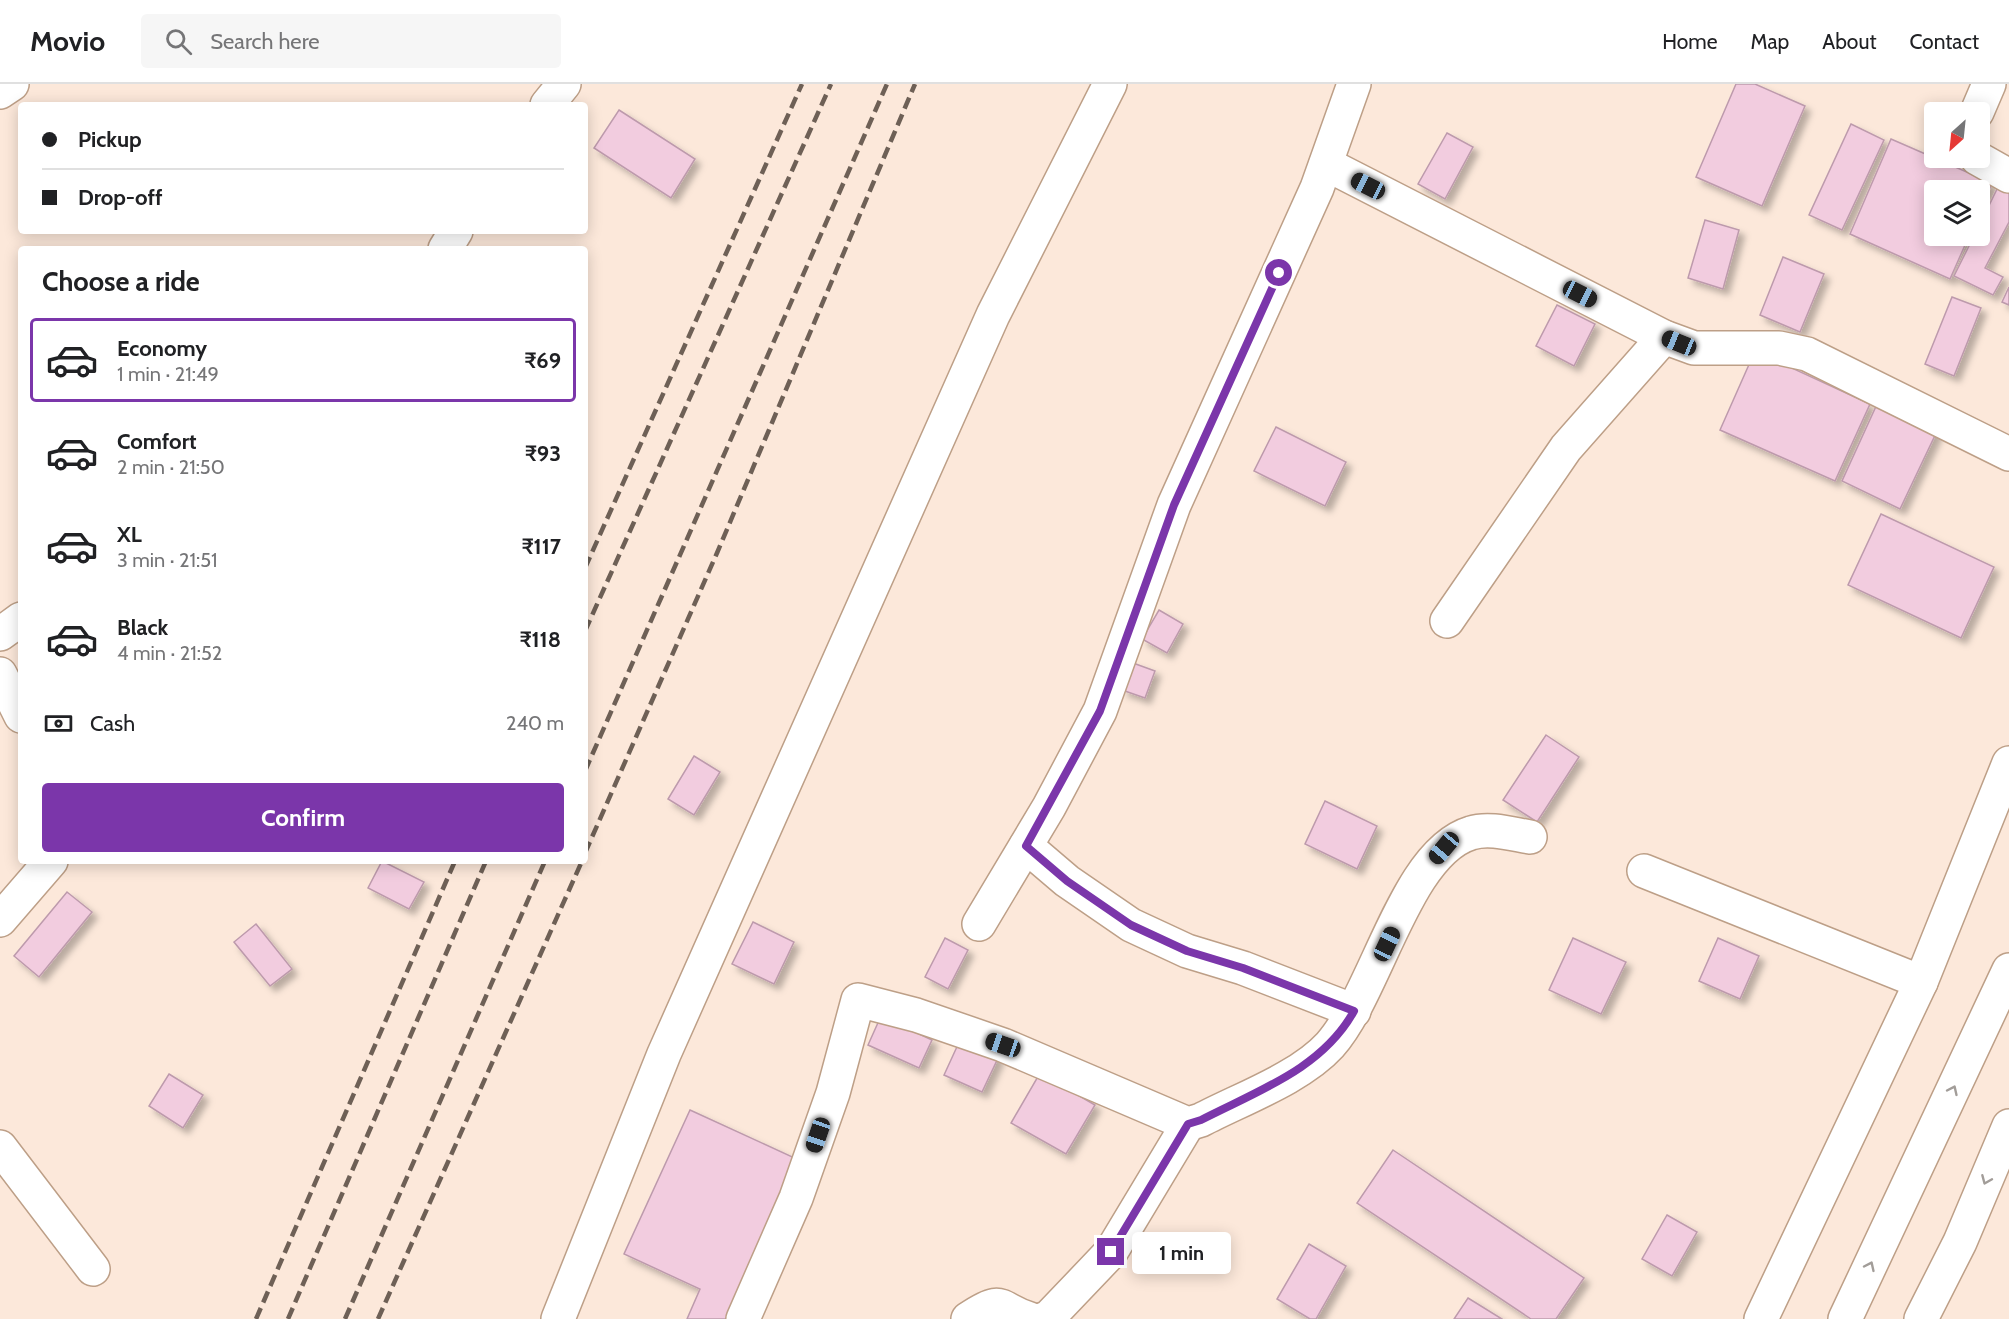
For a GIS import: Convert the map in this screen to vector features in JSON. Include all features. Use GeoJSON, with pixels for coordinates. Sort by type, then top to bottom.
{"type":"FeatureCollection","features":[{"type":"Feature","properties":{"kind":"street"},"geometry":{"type":"LineString","coordinates":[[0,92],[12,84]]}},
{"type":"Feature","properties":{"kind":"street"},"geometry":{"type":"LineString","coordinates":[[550,102],[564,84]]}},
{"type":"Feature","properties":{"kind":"street"},"geometry":{"type":"LineString","coordinates":[[558,1319],[664,1054],[988,325],[1110,84]]}},
{"type":"Feature","properties":{"kind":"street"},"geometry":{"type":"LineString","coordinates":[[979,924],[1026,846],[1100,711],[1174,505],[1326,164],[1354,84]]}},
{"type":"Feature","properties":{"kind":"street"},"geometry":{"type":"LineString","coordinates":[[1981,102],[1989,84]]}},
{"type":"Feature","properties":{"kind":"street"},"geometry":{"type":"LineString","coordinates":[[1326,164],[1664,337],[1694,348],[1779,348],[1807,354],[2009,454]]}},
{"type":"Feature","properties":{"kind":"street"},"geometry":{"type":"LineString","coordinates":[[1990,165],[2009,176]]}},
{"type":"Feature","properties":{"kind":"street"},"geometry":{"type":"LineString","coordinates":[[1447,621],[1566,448],[1664,337]]}},
{"type":"Feature","properties":{"kind":"street"},"geometry":{"type":"LineString","coordinates":[[0,634],[18,621]]}},
{"type":"Feature","properties":{"kind":"street"},"geometry":{"type":"LineString","coordinates":[[0,674],[18,710]]}},
{"type":"Feature","properties":{"kind":"street"},"geometry":{"type":"LineString","coordinates":[[1761,1319],[1921,982],[2002,800],[2009,763]]}},
{"type":"Feature","properties":{"kind":"street"},"geometry":{"type":"LineString","coordinates":[[743,1319],[796,1198],[833,1093],[858,1000],[916,1015],[1003,1045],[1188,1124],[1201,1120],[1293,1073],[1328,1047],[1354,1011],[1422,874],[1444,848],[1472,832],[1499,832],[1530,837]]}},
{"type":"Feature","properties":{"kind":"street"},"geometry":{"type":"LineString","coordinates":[[1026,846],[1067,881],[1131,925],[1187,951],[1243,968],[1354,1011]]}},
{"type":"Feature","properties":{"kind":"street"},"geometry":{"type":"LineString","coordinates":[[0,920],[48,864]]}},
{"type":"Feature","properties":{"kind":"street"},"geometry":{"type":"LineString","coordinates":[[1644,871],[1921,982]]}},
{"type":"Feature","properties":{"kind":"street"},"geometry":{"type":"LineString","coordinates":[[1845,1319],[2009,970]]}},
{"type":"Feature","properties":{"kind":"street"},"geometry":{"type":"LineString","coordinates":[[1044,1319],[1049,1317],[1111,1252],[1188,1124]]}},
{"type":"Feature","properties":{"kind":"street"},"geometry":{"type":"LineString","coordinates":[[1922,1319],[2006,1143]]}},
{"type":"Feature","properties":{"kind":"street"},"geometry":{"type":"LineString","coordinates":[[0,1147],[93,1269]]}},
{"type":"Feature","properties":{"kind":"street"},"geometry":{"type":"LineString","coordinates":[[968,1319],[986,1307],[1005,1305],[1030,1319]]}},
{"type":"Feature","properties":{"kind":"building"},"geometry":{"type":"Polygon","coordinates":[[[1736,84],[1755,84],[1805,106],[1762,206],[1696,177],[1736,84]]]}},
{"type":"Feature","properties":{"kind":"building"},"geometry":{"type":"Polygon","coordinates":[[[619,110],[695,159],[671,198],[594,148],[619,110]]]}},
{"type":"Feature","properties":{"kind":"building"},"geometry":{"type":"Polygon","coordinates":[[[1851,124],[1884,140],[1842,230],[1809,215],[1851,124]]]}},
{"type":"Feature","properties":{"kind":"building"},"geometry":{"type":"Polygon","coordinates":[[[1447,133],[1473,147],[1445,199],[1418,184],[1447,133]]]}},
{"type":"Feature","properties":{"kind":"building"},"geometry":{"type":"Polygon","coordinates":[[[1891,139],[1924,153],[1924,168],[1958,168],[1985,180],[1924,180],[1924,246],[1965,246],[1950,279],[1850,234],[1891,139]]]}},
{"type":"Feature","properties":{"kind":"building"},"geometry":{"type":"Polygon","coordinates":[[[2001,181],[2009,185],[2009,222],[1985,268],[2003,277],[1993,295],[1954,276],[1969,246],[1990,246],[1990,204],[2001,181]]]}},
{"type":"Feature","properties":{"kind":"building"},"geometry":{"type":"Polygon","coordinates":[[[1705,220],[1739,230],[1723,289],[1688,278],[1705,220]]]}},
{"type":"Feature","properties":{"kind":"building"},"geometry":{"type":"Polygon","coordinates":[[[1783,257],[1824,274],[1800,332],[1760,315],[1783,257]]]}},
{"type":"Feature","properties":{"kind":"building"},"geometry":{"type":"Polygon","coordinates":[[[2009,287],[2009,305],[2002,302],[2009,287]]]}},
{"type":"Feature","properties":{"kind":"building"},"geometry":{"type":"Polygon","coordinates":[[[1952,297],[1981,308],[1954,376],[1925,364],[1952,297]]]}},
{"type":"Feature","properties":{"kind":"building"},"geometry":{"type":"Polygon","coordinates":[[[1557,305],[1595,324],[1574,366],[1536,346],[1557,305]]]}},
{"type":"Feature","properties":{"kind":"building"},"geometry":{"type":"Polygon","coordinates":[[[1755,351],[1870,404],[1835,481],[1720,430],[1755,351]]]}},
{"type":"Feature","properties":{"kind":"building"},"geometry":{"type":"Polygon","coordinates":[[[1878,402],[1938,429],[1900,509],[1842,481],[1878,402]]]}},
{"type":"Feature","properties":{"kind":"building"},"geometry":{"type":"Polygon","coordinates":[[[1276,427],[1346,462],[1325,506],[1254,471],[1276,427]]]}},
{"type":"Feature","properties":{"kind":"building"},"geometry":{"type":"Polygon","coordinates":[[[1881,514],[1994,567],[1961,638],[1848,585],[1881,514]]]}},
{"type":"Feature","properties":{"kind":"building"},"geometry":{"type":"Polygon","coordinates":[[[1159,610],[1183,624],[1167,653],[1142,639],[1159,610]]]}},
{"type":"Feature","properties":{"kind":"building"},"geometry":{"type":"Polygon","coordinates":[[[1133,663],[1155,671],[1145,698],[1122,690],[1133,663]]]}},
{"type":"Feature","properties":{"kind":"building"},"geometry":{"type":"Polygon","coordinates":[[[1546,735],[1579,757],[1537,822],[1503,800],[1546,735]]]}},
{"type":"Feature","properties":{"kind":"building"},"geometry":{"type":"Polygon","coordinates":[[[694,756],[720,772],[694,815],[668,799],[694,756]]]}},
{"type":"Feature","properties":{"kind":"building"},"geometry":{"type":"Polygon","coordinates":[[[1325,801],[1377,826],[1357,869],[1305,844],[1325,801]]]}},
{"type":"Feature","properties":{"kind":"building"},"geometry":{"type":"Polygon","coordinates":[[[380,864],[388,864],[424,882],[409,909],[368,888],[380,864]]]}},
{"type":"Feature","properties":{"kind":"building"},"geometry":{"type":"Polygon","coordinates":[[[67,892],[92,912],[39,977],[14,956],[67,892]]]}},
{"type":"Feature","properties":{"kind":"building"},"geometry":{"type":"Polygon","coordinates":[[[753,922],[794,942],[774,984],[732,964],[753,922]]]}},
{"type":"Feature","properties":{"kind":"building"},"geometry":{"type":"Polygon","coordinates":[[[256,924],[292,969],[270,986],[234,942],[256,924]]]}},
{"type":"Feature","properties":{"kind":"building"},"geometry":{"type":"Polygon","coordinates":[[[945,938],[968,950],[948,989],[925,977],[945,938]]]}},
{"type":"Feature","properties":{"kind":"building"},"geometry":{"type":"Polygon","coordinates":[[[1573,938],[1626,962],[1601,1014],[1549,990],[1573,938]]]}},
{"type":"Feature","properties":{"kind":"building"},"geometry":{"type":"Polygon","coordinates":[[[1718,938],[1759,956],[1740,999],[1699,981],[1718,938]]]}},
{"type":"Feature","properties":{"kind":"building"},"geometry":{"type":"Polygon","coordinates":[[[881,1016],[932,1040],[919,1068],[868,1045],[881,1016]]]}},
{"type":"Feature","properties":{"kind":"building"},"geometry":{"type":"Polygon","coordinates":[[[961,1038],[999,1056],[982,1092],[944,1075],[961,1038]]]}},
{"type":"Feature","properties":{"kind":"building"},"geometry":{"type":"Polygon","coordinates":[[[1040,1073],[1095,1105],[1066,1154],[1011,1123],[1040,1073]]]}},
{"type":"Feature","properties":{"kind":"building"},"geometry":{"type":"Polygon","coordinates":[[[169,1074],[203,1095],[183,1128],[149,1106],[169,1074]]]}},
{"type":"Feature","properties":{"kind":"building"},"geometry":{"type":"Polygon","coordinates":[[[690,1110],[799,1160],[726,1319],[687,1319],[700,1289],[624,1254],[690,1110]]]}},
{"type":"Feature","properties":{"kind":"building"},"geometry":{"type":"Polygon","coordinates":[[[1393,1150],[1584,1278],[1556,1319],[1531,1319],[1357,1203],[1393,1150]]]}},
{"type":"Feature","properties":{"kind":"building"},"geometry":{"type":"Polygon","coordinates":[[[1667,1215],[1697,1232],[1672,1276],[1642,1259],[1667,1215]]]}},
{"type":"Feature","properties":{"kind":"building"},"geometry":{"type":"Polygon","coordinates":[[[1309,1244],[1346,1266],[1316,1319],[1310,1319],[1277,1299],[1309,1244]]]}},
{"type":"Feature","properties":{"kind":"building"},"geometry":{"type":"Polygon","coordinates":[[[1468,1298],[1502,1319],[1454,1319],[1468,1298]]]}},
{"type":"Feature","properties":{"kind":"railway"},"geometry":{"type":"LineString","coordinates":[[588,561],[802,84]]}},
{"type":"Feature","properties":{"kind":"railway"},"geometry":{"type":"LineString","coordinates":[[588,624],[831,84]]}},
{"type":"Feature","properties":{"kind":"railway"},"geometry":{"type":"LineString","coordinates":[[588,764],[887,84]]}},
{"type":"Feature","properties":{"kind":"railway"},"geometry":{"type":"LineString","coordinates":[[588,846],[717,553],[915,84]]}},
{"type":"Feature","properties":{"kind":"railway"},"geometry":{"type":"LineString","coordinates":[[256,1319],[454,864]]}},
{"type":"Feature","properties":{"kind":"railway"},"geometry":{"type":"LineString","coordinates":[[288,1319],[485,864]]}},
{"type":"Feature","properties":{"kind":"railway"},"geometry":{"type":"LineString","coordinates":[[345,1319],[544,864]]}},
{"type":"Feature","properties":{"kind":"railway"},"geometry":{"type":"LineString","coordinates":[[378,1319],[581,864]]}},
{"type":"Feature","properties":{"kind":"route"},"geometry":{"type":"LineString","coordinates":[[1111,1252],[1188,1124],[1201,1120],[1293,1073],[1328,1047],[1347,1024],[1354,1011],[1243,968],[1187,951],[1131,925],[1067,881],[1026,846],[1100,711],[1174,505],[1279,273]]}}]}
